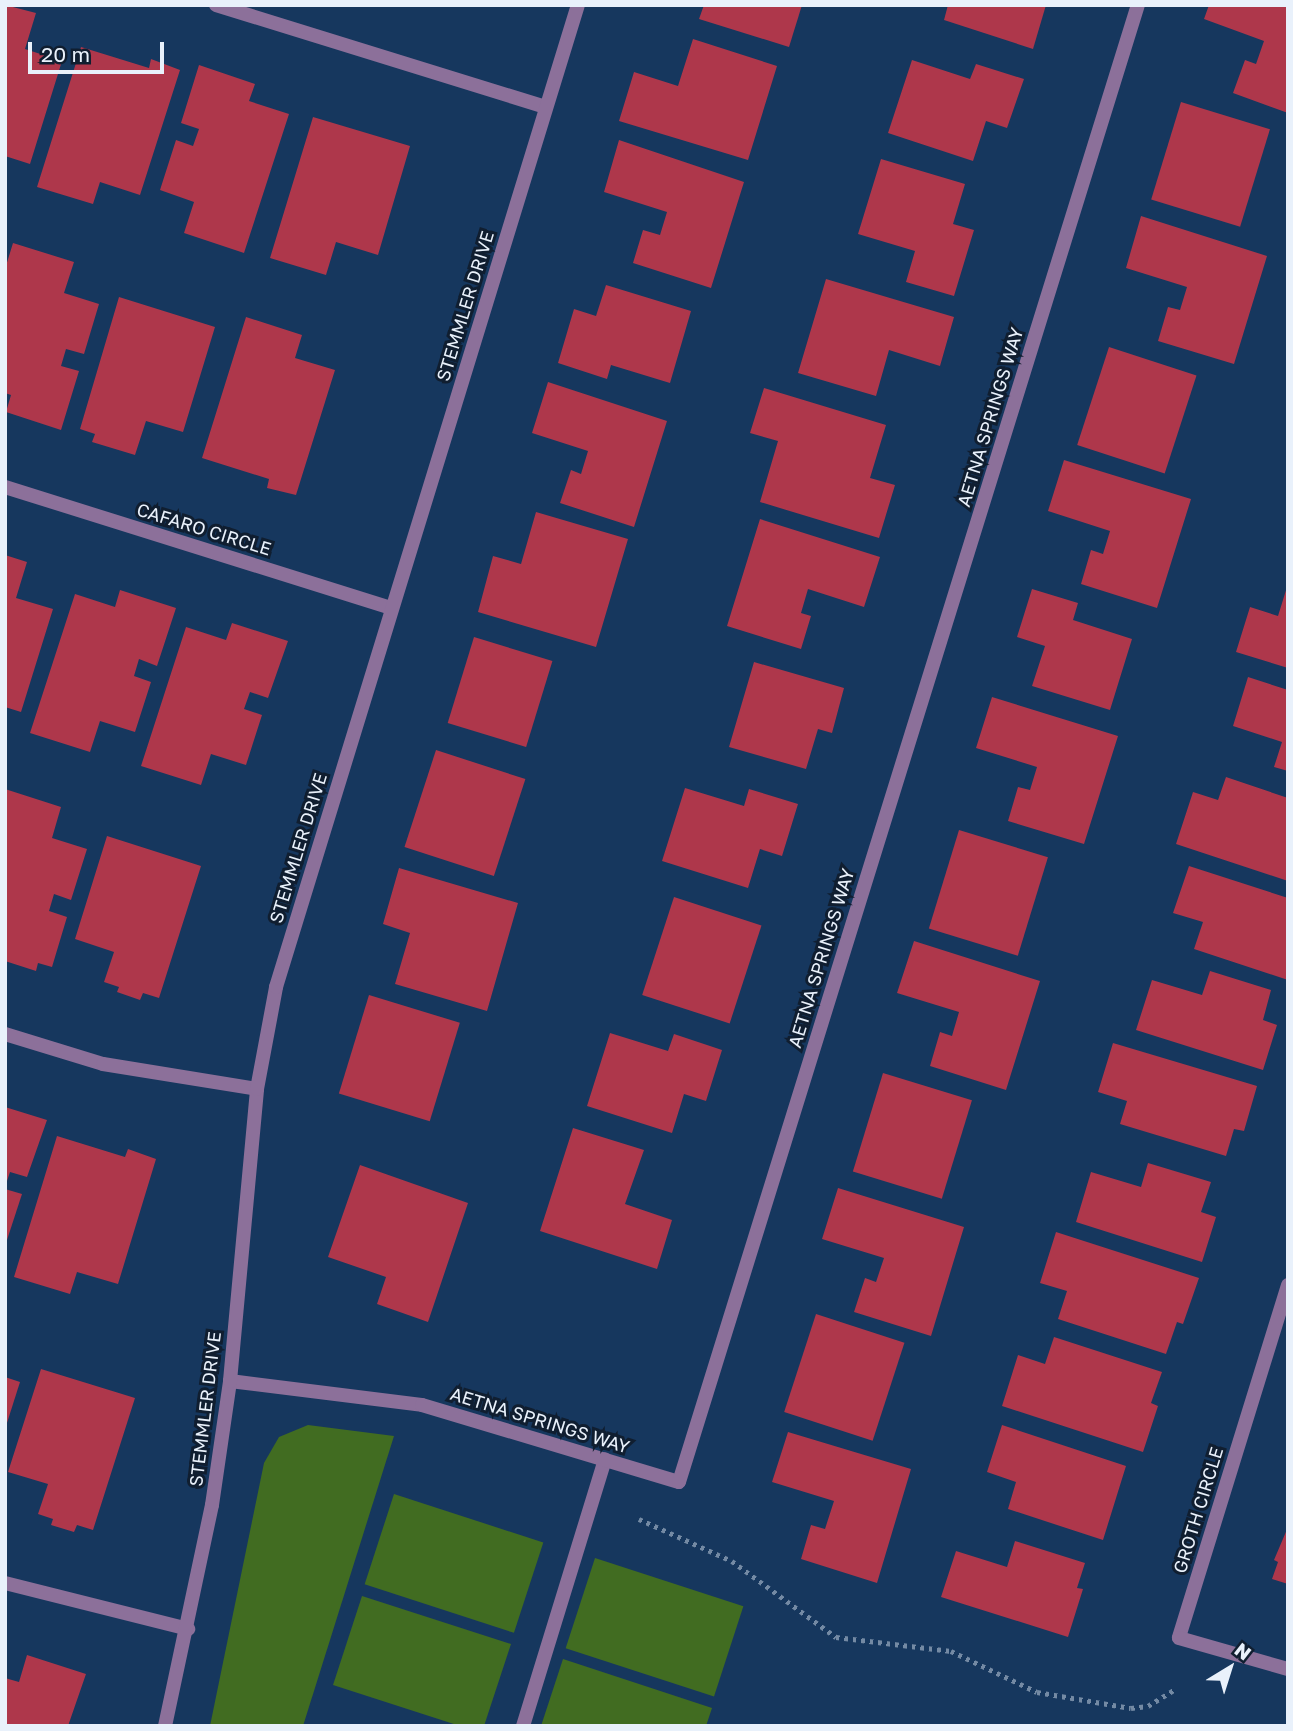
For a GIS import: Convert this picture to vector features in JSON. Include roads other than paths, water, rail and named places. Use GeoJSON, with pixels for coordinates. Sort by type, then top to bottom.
{"type":"FeatureCollection","features":[{"type":"Feature","properties":{"kind":"street"},"geometry":{"type":"LineString","coordinates":[[216,5],[546,107]]}},
{"type":"Feature","properties":{"kind":"street","name":"STEMMLER DRIVE"},"geometry":{"type":"LineString","coordinates":[[165,1726],[188,1629],[230,1381],[257,1089],[276,986],[578,5]]}},
{"type":"Feature","properties":{"kind":"street","name":"AETNA SPRINGS WAY"},"geometry":{"type":"LineString","coordinates":[[230,1381],[422,1405],[679,1482],[1138,5]]}},
{"type":"Feature","properties":{"kind":"street","name":"CAFARO CIRCLE"},"geometry":{"type":"LineString","coordinates":[[5,487],[391,608]]}},
{"type":"Feature","properties":{"kind":"street"},"geometry":{"type":"LineString","coordinates":[[5,1034],[103,1064],[257,1089]]}},
{"type":"Feature","properties":{"kind":"street","name":"GROTH CIRCLE"},"geometry":{"type":"LineString","coordinates":[[1288,1284],[1178,1637],[1288,1669]]}},
{"type":"Feature","properties":{"kind":"street"},"geometry":{"type":"LineString","coordinates":[[523,1726],[605,1460]]}},
{"type":"Feature","properties":{"kind":"street"},"geometry":{"type":"LineString","coordinates":[[5,1583],[188,1629]]}}]}
